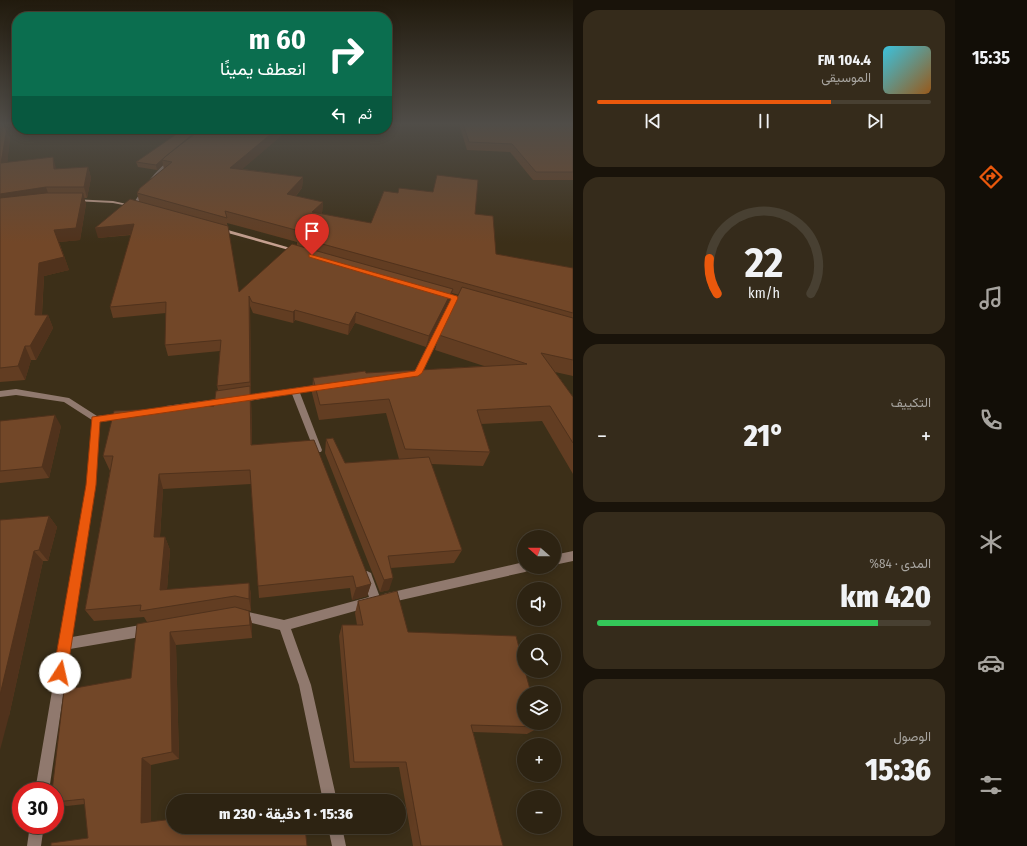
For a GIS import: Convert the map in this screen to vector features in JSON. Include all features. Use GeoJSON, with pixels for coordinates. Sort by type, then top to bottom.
{"type":"FeatureCollection","features":[{"type":"Feature","properties":{"kind":"main road"},"geometry":{"type":"LineString","coordinates":[[67,200],[113,202],[141,207]]}},
{"type":"Feature","properties":{"kind":"main road"},"geometry":{"type":"LineString","coordinates":[[215,228],[305,253]]}},
{"type":"Feature","properties":{"kind":"main road"},"geometry":{"type":"LineString","coordinates":[[432,291],[476,304]]}},
{"type":"Feature","properties":{"kind":"street"},"geometry":{"type":"LineString","coordinates":[[134,206],[147,184],[166,163]]}},
{"type":"Feature","properties":{"kind":"street"},"geometry":{"type":"LineString","coordinates":[[403,375],[418,373],[455,298]]}},
{"type":"Feature","properties":{"kind":"street"},"geometry":{"type":"LineString","coordinates":[[157,411],[333,385]]}},
{"type":"Feature","properties":{"kind":"street"},"geometry":{"type":"LineString","coordinates":[[295,391],[320,456]]}},
{"type":"Feature","properties":{"kind":"street"},"geometry":{"type":"LineString","coordinates":[[0,394],[16,392],[66,400],[96,419],[134,414]]}},
{"type":"Feature","properties":{"kind":"street"},"geometry":{"type":"LineString","coordinates":[[43,782],[91,485],[96,419]]}},
{"type":"Feature","properties":{"kind":"street"},"geometry":{"type":"LineString","coordinates":[[561,559],[573,556]]}},
{"type":"Feature","properties":{"kind":"street"},"geometry":{"type":"LineString","coordinates":[[363,565],[376,600]]}},
{"type":"Feature","properties":{"kind":"street"},"geometry":{"type":"LineString","coordinates":[[230,616],[238,614],[284,625],[376,600],[517,569]]}},
{"type":"Feature","properties":{"kind":"street"},"geometry":{"type":"LineString","coordinates":[[284,625],[305,685],[328,794]]}},
{"type":"Feature","properties":{"kind":"street"},"geometry":{"type":"LineString","coordinates":[[65,644],[154,629]]}},
{"type":"Feature","properties":{"kind":"street"},"geometry":{"type":"LineString","coordinates":[[34,846],[36,834]]}},
{"type":"Feature","properties":{"kind":"street"},"geometry":{"type":"LineString","coordinates":[[336,834],[339,846]]}},
{"type":"Feature","properties":{"kind":"building"},"geometry":{"type":"Polygon","coordinates":[[[0,163],[54,163],[54,169],[88,167],[84,187],[46,187],[0,194],[0,163]]]}},
{"type":"Feature","properties":{"kind":"building"},"geometry":{"type":"Polygon","coordinates":[[[170,163],[235,163],[230,168],[303,177],[287,194],[323,202],[312,212],[371,223],[384,191],[398,193],[399,188],[433,192],[437,175],[478,180],[475,214],[493,216],[496,254],[573,268],[573,313],[297,237],[303,232],[225,211],[227,218],[137,193],[140,188],[170,163]]]}},
{"type":"Feature","properties":{"kind":"building"},"geometry":{"type":"Polygon","coordinates":[[[529,163],[573,163],[573,172],[536,172],[529,163]]]}},
{"type":"Feature","properties":{"kind":"building"},"geometry":{"type":"Polygon","coordinates":[[[46,193],[83,193],[76,228],[54,230],[64,257],[39,263],[35,315],[48,315],[30,346],[25,346],[18,366],[0,368],[0,198],[46,193]]]}},
{"type":"Feature","properties":{"kind":"building"},"geometry":{"type":"Polygon","coordinates":[[[130,199],[228,226],[239,292],[292,244],[453,289],[429,336],[356,312],[349,325],[295,310],[293,312],[252,302],[249,296],[250,382],[217,386],[221,340],[165,345],[166,302],[110,307],[134,224],[95,228],[130,199]]]}},
{"type":"Feature","properties":{"kind":"building"},"geometry":{"type":"Polygon","coordinates":[[[462,287],[573,318],[573,360],[541,353],[573,397],[573,443],[550,406],[477,410],[490,452],[405,449],[389,399],[320,405],[313,378],[365,371],[366,373],[527,364],[439,335],[462,287]]]}},
{"type":"Feature","properties":{"kind":"building"},"geometry":{"type":"Polygon","coordinates":[[[250,386],[251,445],[314,440],[371,584],[356,588],[353,576],[258,586],[250,470],[159,474],[154,537],[165,537],[160,590],[249,583],[249,599],[235,596],[140,611],[141,605],[85,610],[113,456],[103,456],[114,411],[214,406],[216,391],[250,386]]]}},
{"type":"Feature","properties":{"kind":"building"},"geometry":{"type":"Polygon","coordinates":[[[55,415],[42,467],[0,471],[0,421],[55,415]]]}},
{"type":"Feature","properties":{"kind":"building"},"geometry":{"type":"Polygon","coordinates":[[[333,438],[345,463],[429,457],[462,550],[388,556],[393,578],[384,580],[326,439],[333,438]]]}},
{"type":"Feature","properties":{"kind":"building"},"geometry":{"type":"Polygon","coordinates":[[[49,516],[39,550],[34,551],[0,695],[0,520],[49,516]]]}},
{"type":"Feature","properties":{"kind":"building"},"geometry":{"type":"Polygon","coordinates":[[[397,591],[408,632],[516,636],[517,678],[527,678],[529,686],[517,686],[517,726],[471,725],[503,846],[421,846],[406,762],[354,762],[342,625],[363,625],[358,601],[397,591]]]}},
{"type":"Feature","properties":{"kind":"building"},"geometry":{"type":"Polygon","coordinates":[[[235,607],[249,611],[250,625],[170,632],[172,752],[142,758],[141,823],[166,820],[166,834],[306,834],[307,846],[51,846],[51,843],[88,838],[84,799],[64,801],[64,782],[53,782],[64,690],[131,678],[137,624],[235,607]]]}},
{"type":"Feature","properties":{"kind":"route"},"geometry":{"type":"LineString","coordinates":[[60,673],[91,485],[96,419],[418,373],[455,298],[312,255]]}}]}
